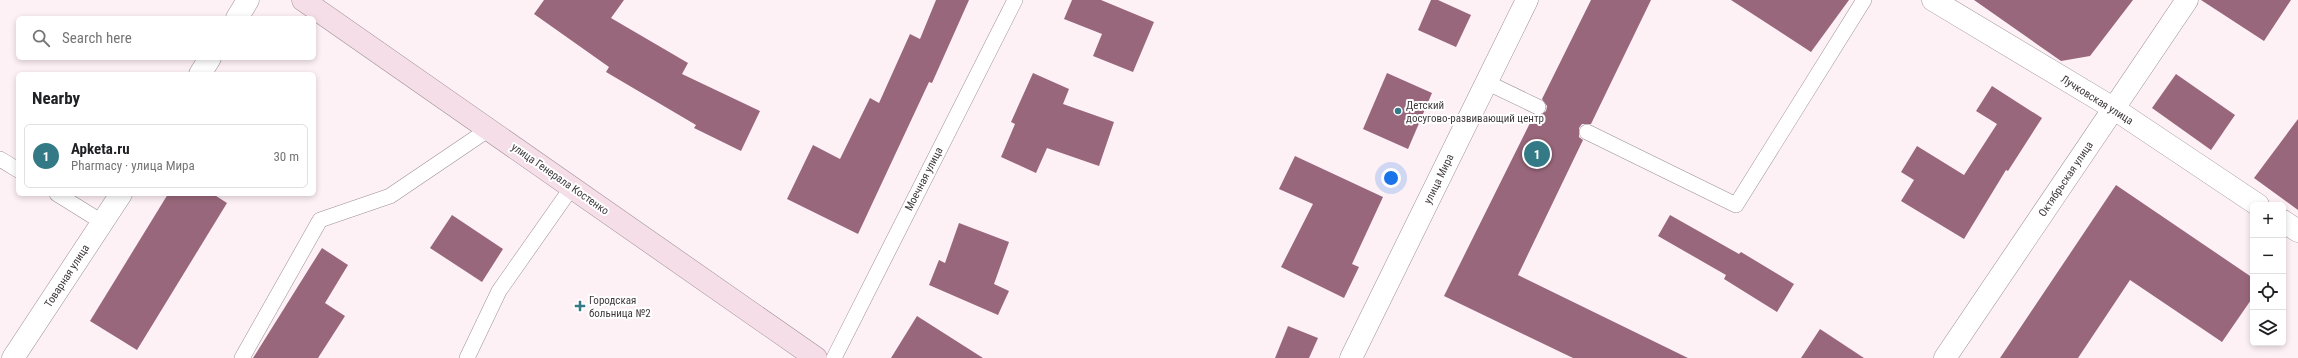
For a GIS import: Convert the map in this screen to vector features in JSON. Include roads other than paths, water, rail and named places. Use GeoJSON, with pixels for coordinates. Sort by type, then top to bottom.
{"type":"FeatureCollection","features":[{"type":"Feature","properties":{"kind":"main road","name":"улица Генерала Костенко"},"geometry":{"type":"LineString","coordinates":[[303,0],[816,358]]}},
{"type":"Feature","properties":{"kind":"street"},"geometry":{"type":"LineString","coordinates":[[237,16],[248,0]]}},
{"type":"Feature","properties":{"kind":"street","name":"улица Мира"},"geometry":{"type":"LineString","coordinates":[[1351,358],[1527,0]]}},
{"type":"Feature","properties":{"kind":"street","name":"Лучковская улица"},"geometry":{"type":"LineString","coordinates":[[1933,0],[2113,108],[2254,202]]}},
{"type":"Feature","properties":{"kind":"street","name":"Октябрьская улица"},"geometry":{"type":"LineString","coordinates":[[1945,358],[2187,0]]}},
{"type":"Feature","properties":{"kind":"street"},"geometry":{"type":"LineString","coordinates":[[201,72],[209,60]]}},
{"type":"Feature","properties":{"kind":"street","name":"Товарная улица"},"geometry":{"type":"LineString","coordinates":[[13,358],[120,196]]}},
{"type":"Feature","properties":{"kind":"street"},"geometry":{"type":"LineString","coordinates":[[2286,223],[2298,231]]}},
{"type":"Feature","properties":{"kind":"lane","name":"Моечная улица"},"geometry":{"type":"LineString","coordinates":[[834,358],[1015,0]]}},
{"type":"Feature","properties":{"kind":"lane"},"geometry":{"type":"LineString","coordinates":[[1588,132],[1736,205],[1864,0]]}},
{"type":"Feature","properties":{"kind":"lane"},"geometry":{"type":"LineString","coordinates":[[1486,82],[1538,107]]}},
{"type":"Feature","properties":{"kind":"lane"},"geometry":{"type":"LineString","coordinates":[[242,358],[320,220],[390,196],[489,129]]}},
{"type":"Feature","properties":{"kind":"lane"},"geometry":{"type":"LineString","coordinates":[[0,159],[16,169]]}},
{"type":"Feature","properties":{"kind":"lane"},"geometry":{"type":"LineString","coordinates":[[467,358],[499,291],[572,187]]}},
{"type":"Feature","properties":{"kind":"lane"},"geometry":{"type":"LineString","coordinates":[[60,196],[102,222]]}},
{"type":"Feature","properties":{"kind":"place","name":"Детский досугово-развивающий центр"},"geometry":{"type":"Point","coordinates":[1398,111]}},
{"type":"Feature","properties":{"kind":"place","name":"Apketa.ru"},"geometry":{"type":"Point","coordinates":[1537,154]}},
{"type":"Feature","properties":{"kind":"place","name":"Городская больница №2"},"geometry":{"type":"Point","coordinates":[580,306]}}]}
